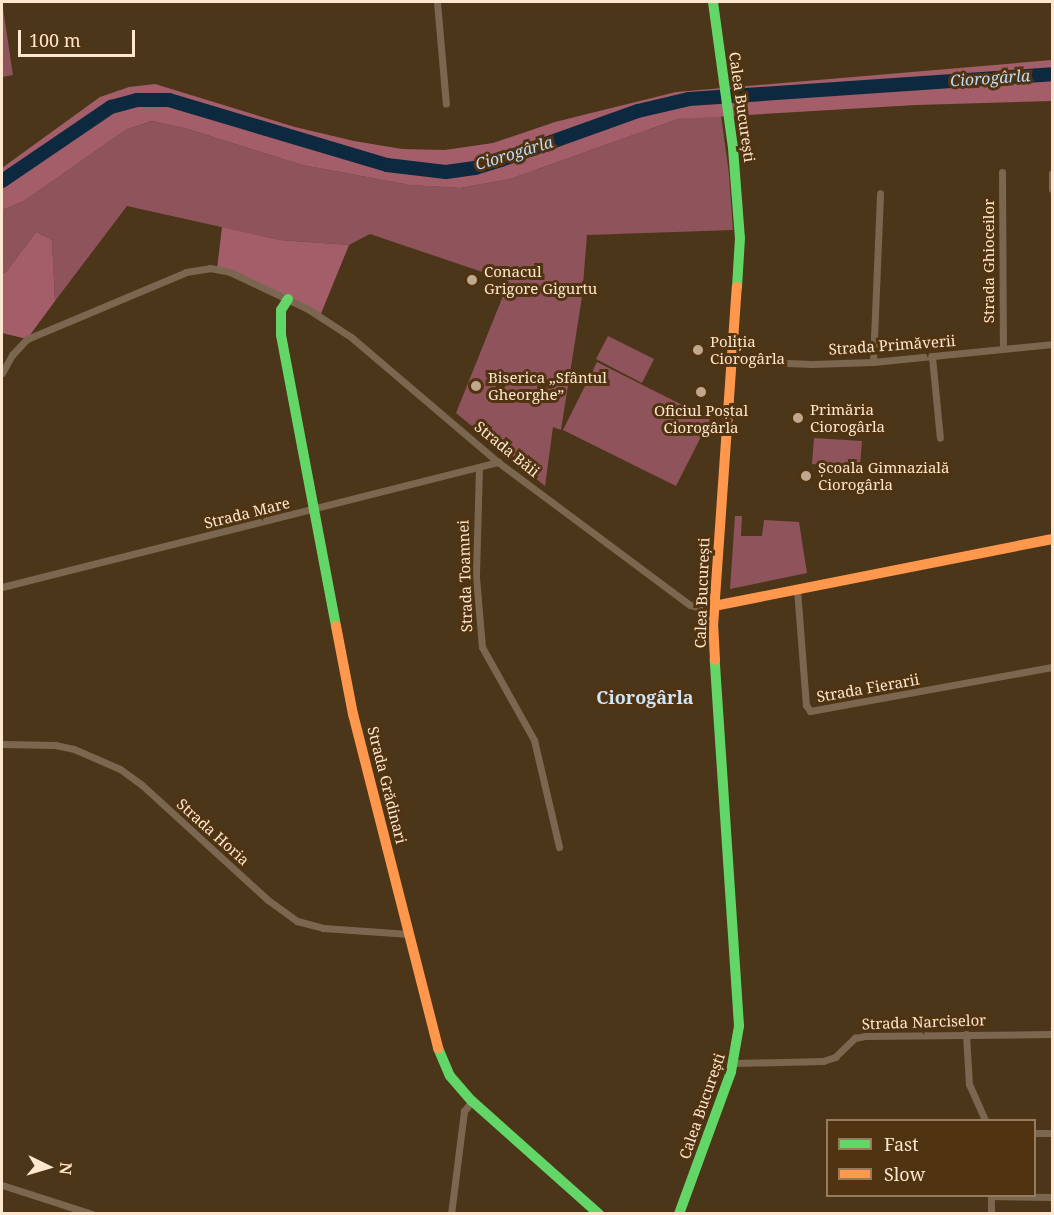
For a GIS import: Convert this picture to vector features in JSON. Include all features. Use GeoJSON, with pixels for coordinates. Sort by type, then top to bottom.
{"type":"FeatureCollection","features":[{"type":"Feature","properties":{"kind":"main road","name":"Calea București"},"geometry":{"type":"LineString","coordinates":[[679,1214],[734,1063],[739,1008],[714,643],[714,606],[740,238],[730,132],[713,2]]}},
{"type":"Feature","properties":{"kind":"main road","name":"Strada Grădinari"},"geometry":{"type":"LineString","coordinates":[[288,299],[281,310],[281,335],[353,714],[439,1053],[450,1076],[472,1101],[599,1214]]}},
{"type":"Feature","properties":{"kind":"main road"},"geometry":{"type":"LineString","coordinates":[[714,606],[1053,540]]}},
{"type":"Feature","properties":{"kind":"street"},"geometry":{"type":"LineString","coordinates":[[437,2],[446,104]]}},
{"type":"Feature","properties":{"kind":"street","name":"Strada Ghioceilor"},"geometry":{"type":"LineString","coordinates":[[1002,172],[1003,349]]}},
{"type":"Feature","properties":{"kind":"street"},"geometry":{"type":"LineString","coordinates":[[1053,173],[1053,189]]}},
{"type":"Feature","properties":{"kind":"street"},"geometry":{"type":"LineString","coordinates":[[873,362],[880,193]]}},
{"type":"Feature","properties":{"kind":"street","name":"Strada Băii"},"geometry":{"type":"LineString","coordinates":[[2,373],[19,346],[27,339],[186,272],[210,268],[230,272],[326,320],[375,355],[498,462],[690,605],[701,608],[714,606]]}},
{"type":"Feature","properties":{"kind":"street","name":"Strada Primăverii"},"geometry":{"type":"LineString","coordinates":[[732,361],[812,364],[873,362],[1053,344]]}},
{"type":"Feature","properties":{"kind":"street"},"geometry":{"type":"LineString","coordinates":[[932,357],[940,438]]}},
{"type":"Feature","properties":{"kind":"street","name":"Strada Mare"},"geometry":{"type":"LineString","coordinates":[[2,587],[315,510],[498,462]]}},
{"type":"Feature","properties":{"kind":"street","name":"Strada Toamnei"},"geometry":{"type":"LineString","coordinates":[[479,467],[476,577],[482,648],[534,740],[559,847]]}},
{"type":"Feature","properties":{"kind":"street","name":"Strada Fierarii"},"geometry":{"type":"LineString","coordinates":[[797,589],[806,705],[810,711],[816,712],[1053,667]]}},
{"type":"Feature","properties":{"kind":"street","name":"Strada Horia"},"geometry":{"type":"LineString","coordinates":[[2,744],[55,745],[74,749],[120,769],[142,786],[268,900],[297,921],[323,928],[409,934]]}},
{"type":"Feature","properties":{"kind":"street"},"geometry":{"type":"LineString","coordinates":[[966,1034],[969,1084],[985,1119]]}},
{"type":"Feature","properties":{"kind":"street","name":"Strada Narciselor"},"geometry":{"type":"LineString","coordinates":[[734,1063],[822,1061],[835,1057],[855,1038],[866,1036],[1053,1034]]}},
{"type":"Feature","properties":{"kind":"street"},"geometry":{"type":"LineString","coordinates":[[451,1214],[464,1111],[472,1101]]}},
{"type":"Feature","properties":{"kind":"street"},"geometry":{"type":"LineString","coordinates":[[1036,1133],[1053,1133]]}},
{"type":"Feature","properties":{"kind":"street"},"geometry":{"type":"LineString","coordinates":[[2,1185],[92,1214]]}},
{"type":"Feature","properties":{"kind":"street"},"geometry":{"type":"LineString","coordinates":[[991,1197],[991,1214]]}},
{"type":"Feature","properties":{"kind":"street"},"geometry":{"type":"LineString","coordinates":[[1036,1197],[1053,1197]]}},
{"type":"Feature","properties":{"kind":"shaded area"},"geometry":{"type":"Polygon","coordinates":[[[2,2],[13,75],[2,77],[2,2]]]}},
{"type":"Feature","properties":{"kind":"shaded area"},"geometry":{"type":"Polygon","coordinates":[[[1052,60],[1052,101],[916,105],[678,119],[510,179],[460,188],[410,185],[302,165],[188,129],[153,121],[127,129],[24,201],[2,210],[2,168],[100,97],[129,87],[155,84],[295,127],[354,141],[402,149],[445,150],[493,143],[555,122],[676,92],[1052,60]]]}},
{"type":"Feature","properties":{"kind":"shaded area"},"geometry":{"type":"Polygon","coordinates":[[[721,115],[729,174],[733,230],[587,235],[582,297],[561,430],[553,427],[545,486],[456,413],[509,281],[370,234],[349,245],[280,240],[127,206],[55,301],[52,240],[36,232],[6,272],[2,274],[2,210],[24,201],[127,129],[154,121],[188,129],[302,165],[410,185],[460,188],[510,179],[678,119],[721,115]]]}},
{"type":"Feature","properties":{"kind":"shaded area"},"geometry":{"type":"Polygon","coordinates":[[[222,227],[280,240],[349,245],[320,316],[217,269],[222,227]]]}},
{"type":"Feature","properties":{"kind":"shaded area"},"geometry":{"type":"Polygon","coordinates":[[[36,232],[52,240],[55,301],[27,339],[2,333],[2,274],[6,272],[36,232]]]}},
{"type":"Feature","properties":{"kind":"shaded area"},"geometry":{"type":"Polygon","coordinates":[[[608,336],[654,359],[642,383],[596,359],[608,336]]]}},
{"type":"Feature","properties":{"kind":"shaded area"},"geometry":{"type":"Polygon","coordinates":[[[597,362],[710,419],[676,486],[563,430],[597,362]]]}},
{"type":"Feature","properties":{"kind":"shaded area"},"geometry":{"type":"Polygon","coordinates":[[[814,438],[862,441],[860,467],[812,464],[814,438]]]}},
{"type":"Feature","properties":{"kind":"shaded area"},"geometry":{"type":"Polygon","coordinates":[[[735,516],[742,516],[741,536],[762,536],[764,520],[799,522],[807,573],[730,589],[735,516]]]}},
{"type":"Feature","properties":{"kind":"waterway","name":"Ciorogârla"},"geometry":{"type":"LineString","coordinates":[[2,181],[111,107],[137,100],[169,100],[387,165],[446,172],[475,168],[638,111],[689,99],[1052,74]]}},
{"type":"Feature","properties":{"kind":"traffic: fast"},"geometry":{"type":"LineString","coordinates":[[713,2],[733,148],[740,238],[737,287]]}},
{"type":"Feature","properties":{"kind":"traffic: fast"},"geometry":{"type":"LineString","coordinates":[[288,299],[281,310],[281,335],[336,626]]}},
{"type":"Feature","properties":{"kind":"traffic: fast"},"geometry":{"type":"LineString","coordinates":[[679,1214],[731,1072],[739,1026],[715,660]]}},
{"type":"Feature","properties":{"kind":"traffic: fast"},"geometry":{"type":"LineString","coordinates":[[438,1048],[450,1076],[472,1101],[599,1214]]}},
{"type":"Feature","properties":{"kind":"traffic: slow"},"geometry":{"type":"LineString","coordinates":[[715,660],[713,627],[737,287]]}},
{"type":"Feature","properties":{"kind":"traffic: slow"},"geometry":{"type":"LineString","coordinates":[[714,606],[1052,539]]}},
{"type":"Feature","properties":{"kind":"traffic: slow"},"geometry":{"type":"LineString","coordinates":[[336,626],[353,714],[438,1048]]}},
{"type":"Feature","properties":{"kind":"place","name":"Conacul Grigore Gigurtu"},"geometry":{"type":"Point","coordinates":[472,280]}},
{"type":"Feature","properties":{"kind":"place","name":"Poliția Ciorogârla"},"geometry":{"type":"Point","coordinates":[698,350]}},
{"type":"Feature","properties":{"kind":"place","name":"Biserica „Sfântul Gheorghe”"},"geometry":{"type":"Point","coordinates":[476,386]}},
{"type":"Feature","properties":{"kind":"place","name":"Oficiul Poștal Ciorogârla"},"geometry":{"type":"Point","coordinates":[701,392]}},
{"type":"Feature","properties":{"kind":"place","name":"Primăria Ciorogârla"},"geometry":{"type":"Point","coordinates":[798,418]}},
{"type":"Feature","properties":{"kind":"place","name":"Școala Gimnazială Ciorogârla"},"geometry":{"type":"Point","coordinates":[806,476]}},
{"type":"Feature","properties":{"kind":"district","name":"Ciorogârla"},"geometry":{"type":"Point","coordinates":[645,697]}}]}
